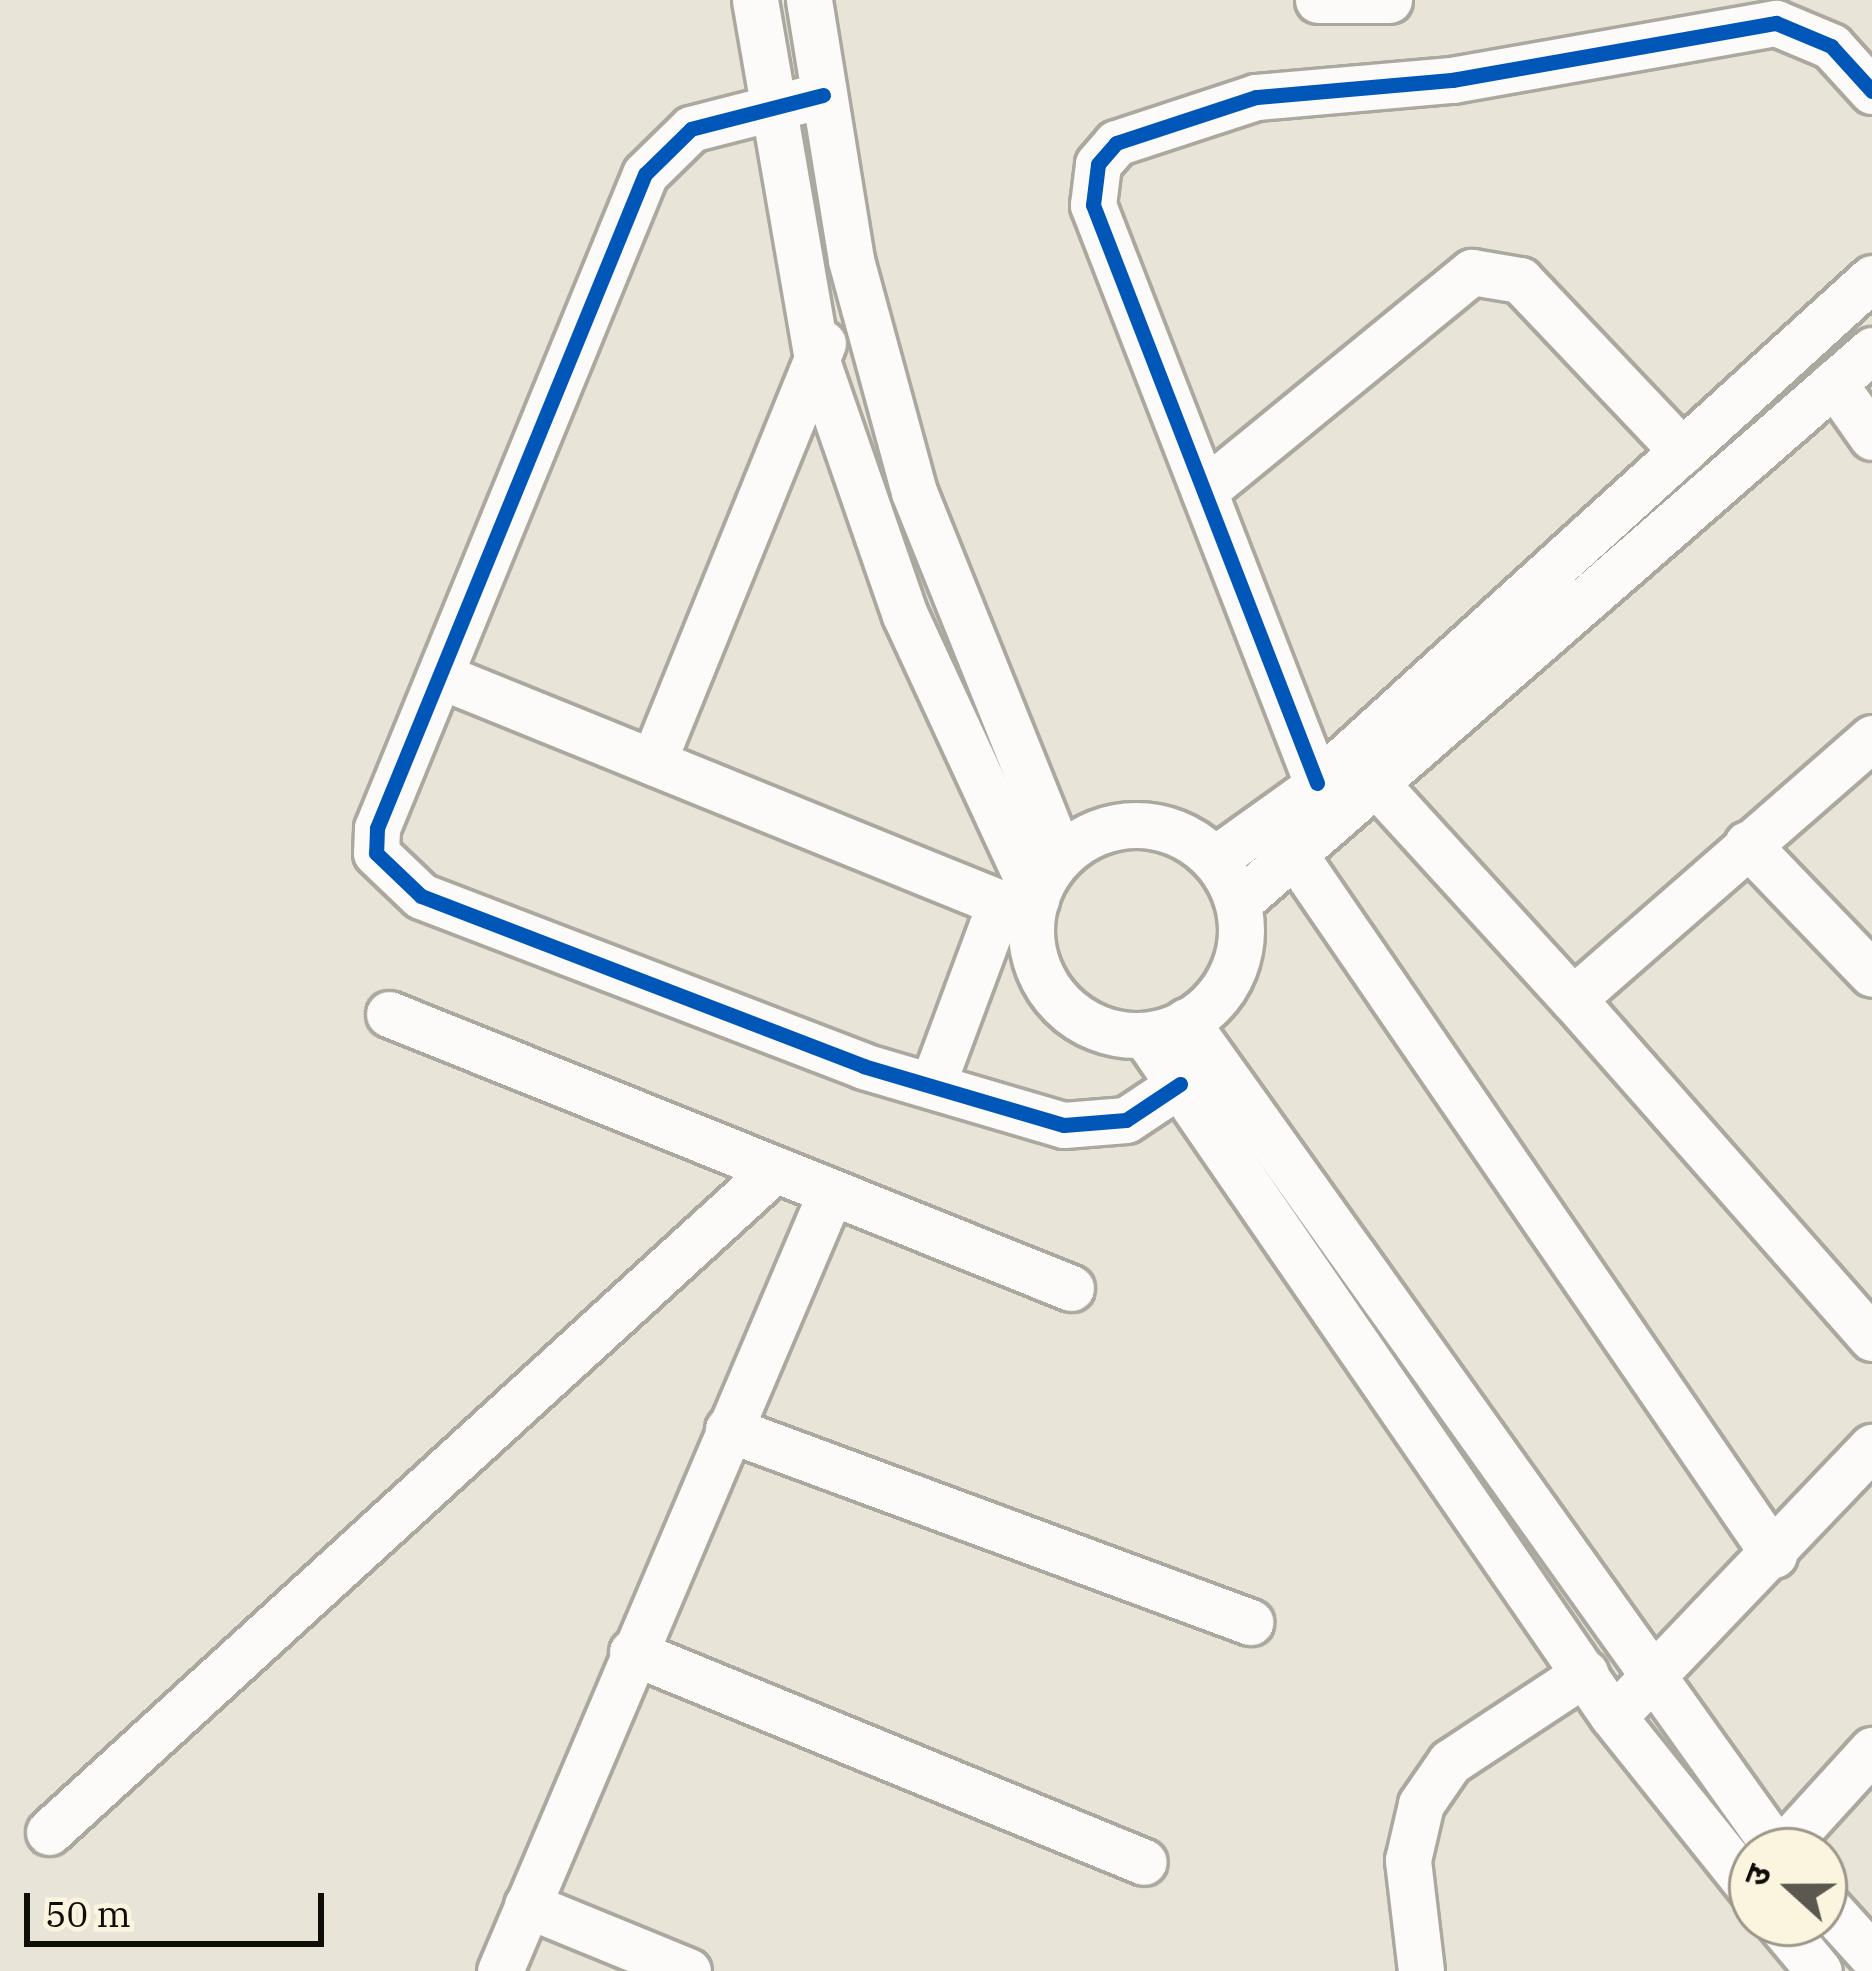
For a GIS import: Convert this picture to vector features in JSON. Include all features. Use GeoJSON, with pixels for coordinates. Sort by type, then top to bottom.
{"type":"FeatureCollection","features":[{"type":"Feature","properties":{"kind":"street"},"geometry":{"type":"LineString","coordinates":[[755,0],[769,108],[815,350],[905,615],[1023,908],[1039,971],[1071,1013],[1166,1029],[1761,1827]]}},
{"type":"Feature","properties":{"kind":"street"},"geometry":{"type":"LineString","coordinates":[[809,0],[864,310],[914,492],[1061,857]]}},
{"type":"Feature","properties":{"kind":"street"},"geometry":{"type":"LineString","coordinates":[[1318,0],[1389,0]]}},
{"type":"Feature","properties":{"kind":"street"},"geometry":{"type":"LineString","coordinates":[[1317,783],[1093,205],[1092,178],[1116,143],[1256,97],[1451,80],[1776,23],[1831,46],[1872,91]]}},
{"type":"Feature","properties":{"kind":"street"},"geometry":{"type":"LineString","coordinates":[[823,95],[691,129],[645,174],[443,676],[376,828],[384,872],[421,896],[932,1086],[1093,1130],[1180,1084]]}},
{"type":"Feature","properties":{"kind":"street"},"geometry":{"type":"LineString","coordinates":[[1204,491],[1472,272],[1520,280],[1682,451]]}},
{"type":"Feature","properties":{"kind":"street"},"geometry":{"type":"LineString","coordinates":[[1215,859],[1317,783],[1872,278]]}},
{"type":"Feature","properties":{"kind":"street"},"geometry":{"type":"LineString","coordinates":[[653,762],[815,350],[864,310]]}},
{"type":"Feature","properties":{"kind":"street"},"geometry":{"type":"LineString","coordinates":[[1239,902],[1299,861],[1872,350]]}},
{"type":"Feature","properties":{"kind":"street"},"geometry":{"type":"LineString","coordinates":[[1834,383],[1872,437]]}},
{"type":"Feature","properties":{"kind":"street"},"geometry":{"type":"LineString","coordinates":[[443,676],[1023,908]]}},
{"type":"Feature","properties":{"kind":"street"},"geometry":{"type":"LineString","coordinates":[[1573,999],[1872,738]]}},
{"type":"Feature","properties":{"kind":"street"},"geometry":{"type":"LineString","coordinates":[[1380,788],[1872,1338]]}},
{"type":"Feature","properties":{"kind":"street"},"geometry":{"type":"LineString","coordinates":[[932,1086],[1023,908],[1061,857],[1101,831],[1137,825],[1173,831],[1215,859],[1239,902],[1240,952],[1166,1029]]}},
{"type":"Feature","properties":{"kind":"street"},"geometry":{"type":"LineString","coordinates":[[1747,844],[1872,974]]}},
{"type":"Feature","properties":{"kind":"street"},"geometry":{"type":"LineString","coordinates":[[1299,861],[1774,1555]]}},
{"type":"Feature","properties":{"kind":"street"},"geometry":{"type":"LineString","coordinates":[[389,1014],[1071,1288]]}},
{"type":"Feature","properties":{"kind":"street"},"geometry":{"type":"LineString","coordinates":[[1166,1029],[1180,1084],[1612,1715],[1728,1860]]}},
{"type":"Feature","properties":{"kind":"street"},"geometry":{"type":"LineString","coordinates":[[49,1832],[774,1170]]}},
{"type":"Feature","properties":{"kind":"street"},"geometry":{"type":"LineString","coordinates":[[500,1971],[831,1192]]}},
{"type":"Feature","properties":{"kind":"street"},"geometry":{"type":"LineString","coordinates":[[728,1429],[1250,1622]]}},
{"type":"Feature","properties":{"kind":"street"},"geometry":{"type":"LineString","coordinates":[[1612,1715],[1652,1683],[1872,1447]]}},
{"type":"Feature","properties":{"kind":"street"},"geometry":{"type":"LineString","coordinates":[[632,1652],[1144,1862]]}},
{"type":"Feature","properties":{"kind":"street"},"geometry":{"type":"LineString","coordinates":[[1421,1971],[1408,1860],[1421,1804],[1450,1762],[1585,1673]]}},
{"type":"Feature","properties":{"kind":"street"},"geometry":{"type":"LineString","coordinates":[[1801,1827],[1872,1750]]}},
{"type":"Feature","properties":{"kind":"street"},"geometry":{"type":"LineString","coordinates":[[527,1905],[688,1971]]}},
{"type":"Feature","properties":{"kind":"street"},"geometry":{"type":"LineString","coordinates":[[1848,1930],[1872,1956]]}},
{"type":"Feature","properties":{"kind":"street"},"geometry":{"type":"LineString","coordinates":[[1799,1947],[1819,1971]]}},
{"type":"Feature","properties":{"kind":"cycle path"},"geometry":{"type":"LineString","coordinates":[[1317,783],[1093,205],[1098,164],[1116,143],[1256,97],[1452,80],[1776,23],[1831,46],[1872,91]]}},
{"type":"Feature","properties":{"kind":"cycle path"},"geometry":{"type":"LineString","coordinates":[[823,95],[691,129],[645,174],[377,828],[376,853],[421,896],[863,1066],[1064,1125],[1126,1120],[1180,1084]]}}]}
